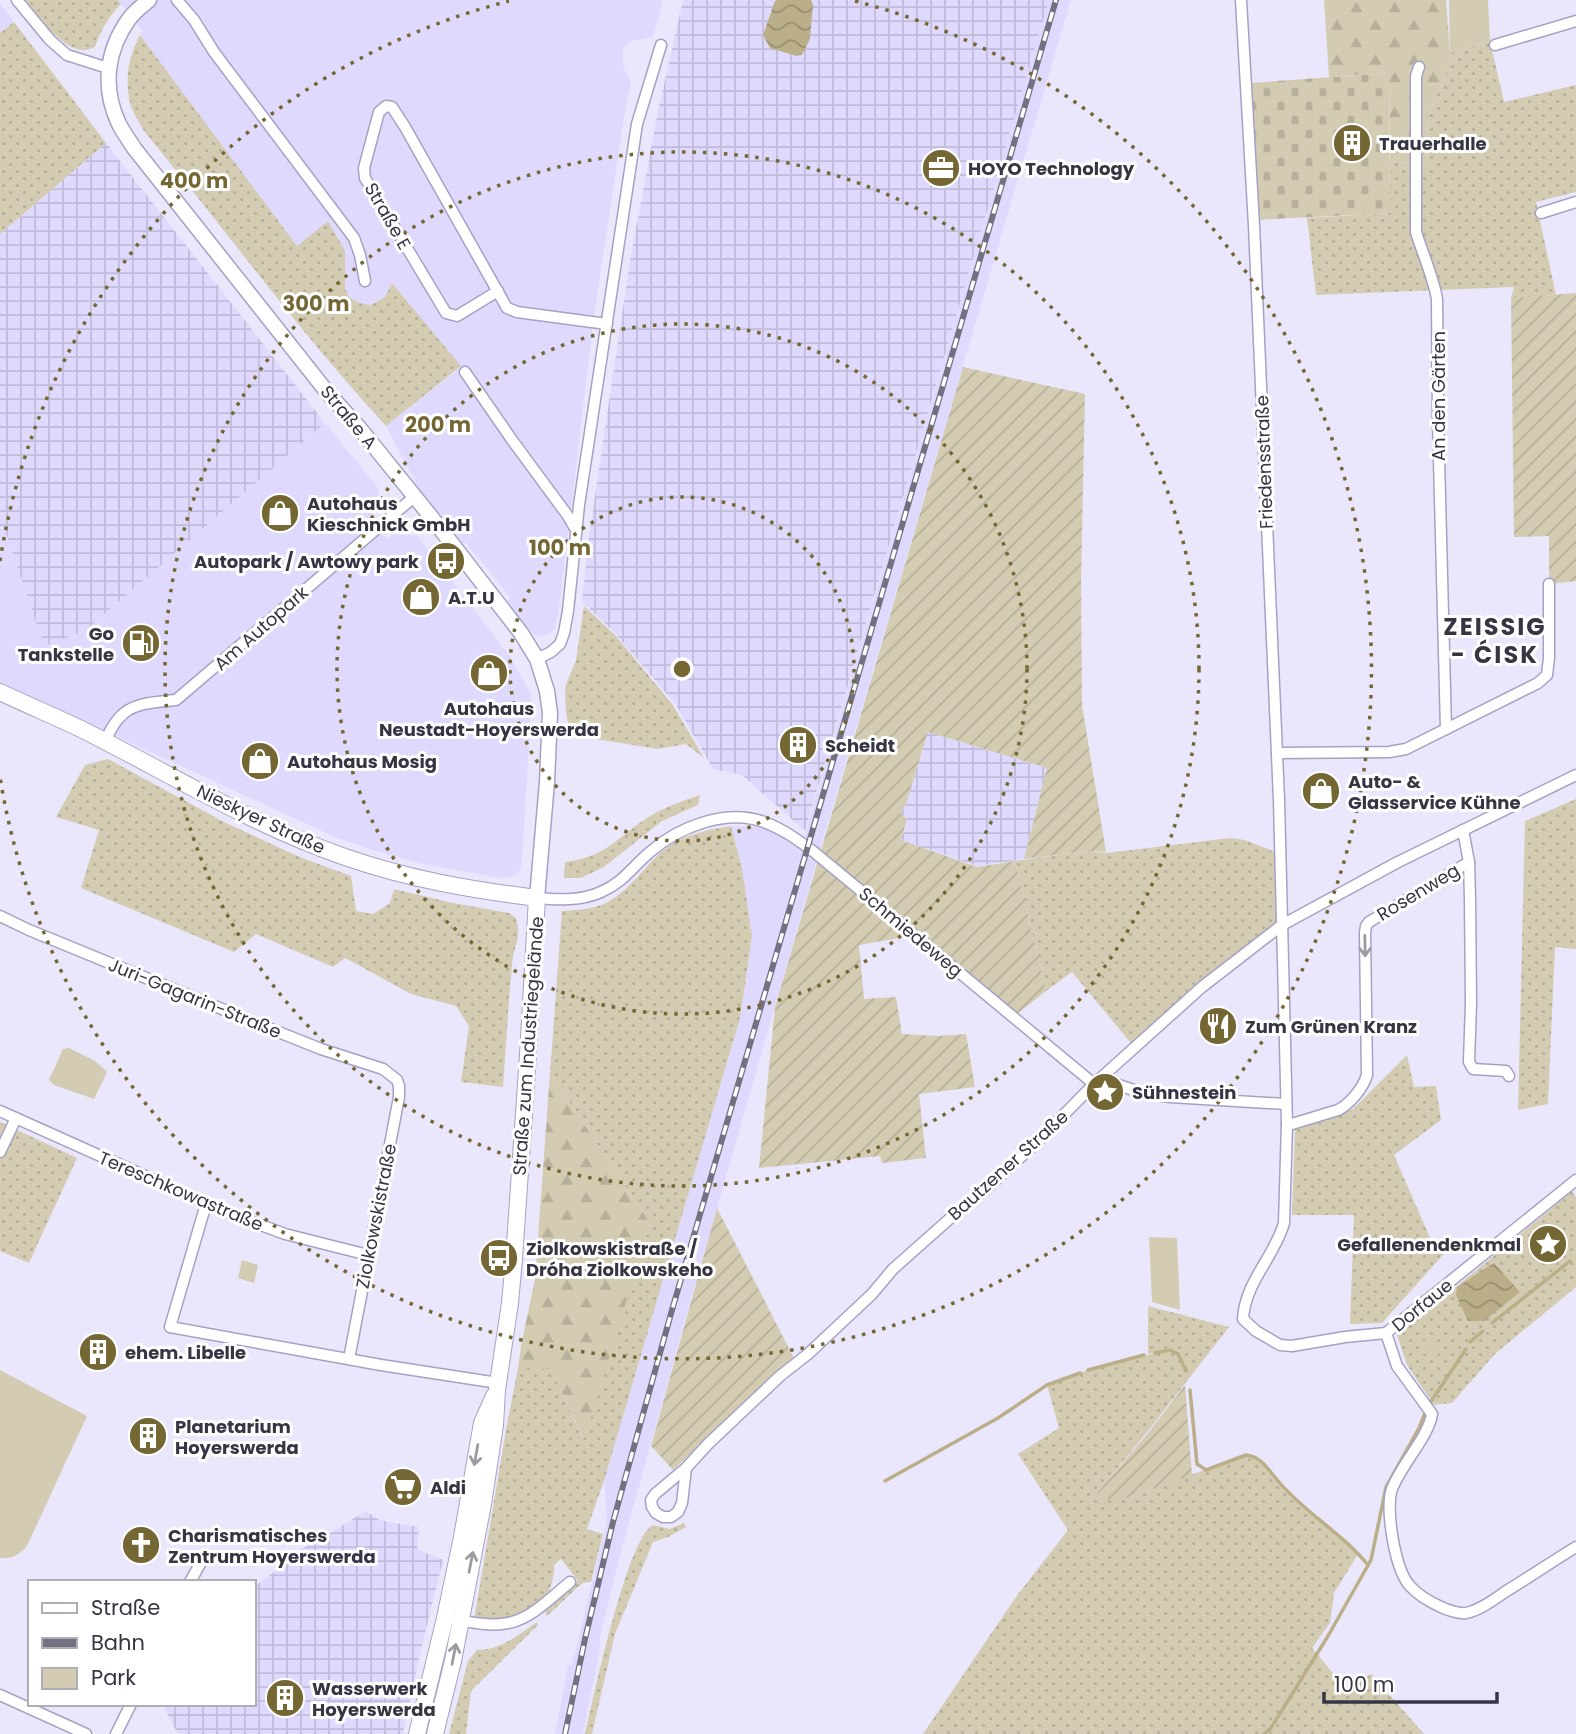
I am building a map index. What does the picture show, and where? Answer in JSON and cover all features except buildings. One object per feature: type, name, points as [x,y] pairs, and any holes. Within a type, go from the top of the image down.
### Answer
[{"type":"main road","name":"Nieskyer Straße","points":[[0,692],[253,819],[345,858],[437,883],[537,898]]},
{"type":"main road","name":"Straße zum Industriegelände","points":[[453,1619],[462,1536],[482,1423],[497,1387],[510,1303],[537,898]]},
{"type":"main road","points":[[417,1734],[453,1619]]},
{"type":"main road","points":[[435,1734],[453,1661],[453,1619]]},
{"type":"street","points":[[17,0],[50,40],[67,55],[108,68],[115,43],[125,25],[149,0]]},
{"type":"street","points":[[177,0],[354,238],[365,281]]},
{"type":"street","name":"Friedensstraße","points":[[1241,0],[1254,225],[1282,925]]},
{"type":"street","points":[[1495,45],[1576,21]]},
{"type":"street","points":[[537,659],[560,644],[564,633],[576,530],[637,124],[661,45]]},
{"type":"street","name":"An den Gärten","points":[[1419,67],[1416,76],[1416,232],[1434,282],[1437,299],[1438,463],[1446,729]]},
{"type":"street","name":"Straße A","points":[[108,68],[110,97],[119,123],[134,148],[327,392],[414,497],[521,633],[537,659],[547,691],[550,713],[537,898]]},
{"type":"street","name":"Straße E","points":[[498,291],[457,316],[446,313],[365,178],[364,167],[379,112],[386,106],[392,107],[405,127],[498,291],[507,308],[517,312],[607,324]]},
{"type":"street","points":[[1541,213],[1576,202]]},
{"type":"street","points":[[465,372],[576,530]]},
{"type":"street","name":"Am Autopark","points":[[104,742],[116,722],[127,711],[149,703],[176,700],[414,497]]},
{"type":"street","points":[[1277,753],[1389,752],[1406,748],[1538,683],[1546,676],[1549,658],[1549,584]]},
{"type":"street","name":"Bautzener Straße","points":[[686,1468],[780,1376],[808,1354],[872,1294],[893,1269],[985,1190],[1094,1084],[1202,987],[1282,925],[1398,862],[1576,775]]},
{"type":"street","name":"Schmiedeweg","points":[[711,820],[731,817],[761,821],[782,829],[802,842],[1094,1084]]},
{"type":"street","name":"Straße zum Industriegelände","points":[[537,898],[581,898],[600,893],[625,878],[662,842],[690,827],[711,820]]},
{"type":"street","points":[[1463,830],[1469,862],[1469,1062],[1474,1069],[1506,1071],[1509,1076]]},
{"type":"street","name":"Rosenweg","points":[[1287,1124],[1338,1111],[1365,1083],[1365,933],[1369,922],[1469,862]]},
{"type":"street","name":"Juri-Gagarin-Straße","points":[[0,916],[261,1025],[321,1049],[383,1069],[392,1075]]},
{"type":"street","points":[[1282,925],[1287,1124]]},
{"type":"street","name":"Ziolkowskistraße","points":[[349,1359],[399,1097],[399,1086],[392,1075]]},
{"type":"street","points":[[1105,1076],[1113,1083],[1170,1097],[1286,1104]]},
{"type":"street","name":"Tereschkowastraße","points":[[0,1111],[206,1204],[285,1234],[369,1255]]},
{"type":"street","points":[[0,1152],[16,1118]]},
{"type":"street","name":"Dorfaue","points":[[1287,1124],[1284,1223],[1280,1237],[1255,1279],[1243,1319],[1256,1331],[1280,1345],[1292,1346],[1386,1333],[1576,1180]]},
{"type":"street","points":[[206,1204],[170,1327],[497,1387]]},
{"type":"street","points":[[1386,1333],[1397,1366],[1432,1414],[1431,1423],[1406,1462],[1392,1489],[1390,1499],[1393,1542],[1399,1567],[1409,1586],[1443,1608],[1464,1614],[1486,1605],[1576,1547]]},
{"type":"street","points":[[191,1580],[201,1562]]},
{"type":"street","points":[[453,1619],[502,1625],[519,1620],[532,1613],[570,1582]]},
{"type":"street","points":[[0,1695],[86,1734]]},
{"type":"street","points":[[117,1734],[130,1706]]},
{"type":"shaded area","points":[[118,0],[663,0],[653,37],[632,41],[623,48],[623,67],[631,82],[595,309],[559,609],[555,629],[548,635],[541,637],[533,634],[507,601],[510,598],[499,583],[465,542],[461,544],[421,493],[386,426],[461,367],[392,283],[385,297],[371,305],[359,303],[349,297],[345,288],[345,251],[328,221],[297,247],[140,35],[143,32]]},
{"type":"shaded area","points":[[683,0],[1049,0],[805,831],[742,775],[713,769],[676,705],[614,632],[582,602],[589,536],[630,261],[658,111]]},
{"type":"shaded area","points":[[1049,0],[1071,0],[819,853],[686,1316],[620,1555],[599,1642],[601,1643],[583,1734],[555,1734],[568,1665],[572,1665],[607,1521],[604,1481],[740,1018],[752,937],[742,868],[731,826],[758,827],[801,848]]},
{"type":"shaded area","points":[[0,3],[14,22],[0,33]]},
{"type":"shaded area","points":[[106,143],[325,423],[86,630],[44,646],[7,536],[0,527],[0,234]]},
{"type":"shaded area","points":[[325,423],[379,489],[372,520],[387,539],[392,535],[417,535],[509,655],[532,696],[522,858],[521,868],[515,876],[500,878],[423,864],[337,838],[0,683],[0,527],[7,536],[44,645],[86,630]]},
{"type":"shaded area","points":[[928,732],[1047,768],[1024,859],[977,866],[901,840],[907,819],[901,814]]},
{"type":"shaded area","points":[[366,1511],[379,1520],[419,1527],[417,1549],[443,1560],[403,1734],[178,1734],[163,1706],[256,1706],[256,1585],[298,1551]]},
{"type":"green space","points":[[26,0],[118,0],[121,4],[106,24],[95,47],[84,50],[76,49],[59,39]]},
{"type":"green space","points":[[1324,0],[1446,0],[1450,53],[1445,76],[1428,116],[1426,166],[1390,161],[1389,73],[1329,77]]},
{"type":"green space","points":[[1449,0],[1488,0],[1490,41],[1450,53]]},
{"type":"green space","points":[[14,22],[106,143],[0,234],[0,33]]},
{"type":"green space","points":[[140,35],[297,246],[328,221],[345,251],[345,288],[349,297],[359,303],[371,305],[385,297],[392,283],[461,366],[386,426],[293,318],[144,131],[131,106],[128,88],[130,61]]},
{"type":"green space","points":[[1490,41],[1504,102],[1576,85],[1576,192],[1536,202],[1556,295],[1511,298],[1514,287],[1316,295],[1307,218],[1390,213],[1390,161],[1426,166],[1428,116],[1445,76],[1450,53]]},
{"type":"green space","points":[[1389,73],[1390,213],[1258,220],[1251,83]]},
{"type":"green space","points":[[1576,293],[1576,581],[1549,584],[1549,536],[1514,537],[1511,298]]},
{"type":"green space","points":[[963,367],[1085,394],[1081,583],[1082,705],[1106,852],[1089,851],[1024,859],[1047,768],[928,732],[901,814],[907,819],[901,840],[977,867],[1015,861],[1046,991],[1013,1017],[916,935],[859,945],[864,999],[896,997],[902,1034],[966,1034],[975,1087],[919,1094],[926,1158],[882,1163],[880,1156],[759,1168],[775,1007]]},
{"type":"green space","points":[[584,606],[615,635],[673,705],[704,758],[686,744],[658,749],[571,735],[566,713],[565,687],[576,660]]},
{"type":"green space","points":[[108,759],[226,823],[302,858],[351,876],[356,911],[373,914],[390,903],[394,889],[509,913],[516,918],[518,938],[512,966],[503,1087],[461,1082],[469,1026],[456,1006],[411,994],[345,958],[333,967],[256,934],[234,952],[81,888],[99,830],[56,817],[85,765]]},
{"type":"green space","points":[[700,795],[698,805],[662,821],[604,867],[581,878],[564,878],[565,862],[598,853],[655,813]]},
{"type":"green space","points":[[1576,799],[1576,949],[1555,947],[1548,1104],[1518,1110],[1525,821]]},
{"type":"green space","points":[[731,826],[742,868],[752,937],[740,1018],[604,1481],[587,1529],[603,1534],[591,1582],[581,1584],[547,1616],[545,1612],[578,1581],[561,1559],[554,1565],[549,1592],[539,1605],[513,1617],[474,1620],[518,1368],[551,1368],[583,1439],[650,1223],[550,1073],[562,911],[591,908],[607,902],[627,888],[654,859],[674,843],[694,834]]},
{"type":"green space","points":[[1230,838],[1245,840],[1280,854],[1282,924],[1135,1048],[1072,972],[1046,991],[1015,861]]},
{"type":"green space","points":[[69,1048],[95,1061],[107,1072],[94,1099],[54,1085],[49,1080],[63,1049]]},
{"type":"green space","points":[[1407,1055],[1414,1087],[1436,1086],[1441,1120],[1394,1155],[1430,1238],[1450,1247],[1382,1323],[1350,1324],[1354,1215],[1292,1215],[1295,1129],[1353,1109]]},
{"type":"green space","points":[[550,1073],[650,1223],[584,1440],[551,1369],[518,1368],[535,1279]]},
{"type":"green space","points":[[0,1122],[77,1158],[29,1263],[0,1251]]},
{"type":"green space","points":[[1571,1190],[1576,1197],[1576,1287],[1495,1354],[1452,1403],[1434,1405],[1407,1365],[1397,1335]]},
{"type":"green space","points":[[717,1208],[794,1358],[673,1470],[651,1446]]},
{"type":"green space","points":[[1149,1237],[1177,1238],[1180,1310],[1152,1302]]},
{"type":"green space","points":[[242,1260],[258,1265],[254,1283],[238,1278]]},
{"type":"green space","points":[[1148,1306],[1229,1327],[1096,1494],[1127,1498],[1246,1455],[1261,1461],[1283,1487],[1358,1554],[1334,1593],[1330,1623],[1312,1648],[1347,1690],[1371,1674],[1424,1734],[923,1734],[1016,1597],[1068,1530],[1018,1454],[1059,1428],[1047,1385],[1082,1372],[1160,1352],[1148,1354]]},
{"type":"green space","points":[[1427,1337],[1443,1346],[1434,1360],[1419,1350]]},
{"type":"green space","points":[[0,1370],[87,1416],[27,1546],[15,1556],[4,1558],[0,1558]]},
{"type":"green space","points":[[1185,1385],[1192,1475],[1127,1498],[1110,1500],[1096,1494],[1148,1433]]},
{"type":"green space","points":[[684,1523],[686,1527],[653,1542],[615,1634],[592,1734],[585,1734],[612,1622],[622,1588],[643,1536],[653,1525],[670,1529]]},
{"type":"green space","points":[[537,1622],[538,1625],[471,1691],[466,1734],[449,1734],[468,1661],[477,1650],[502,1645]]},
{"type":"water","points":[[811,0],[813,5],[810,39],[802,55],[796,56],[770,48],[763,35],[775,1]]},
{"type":"water","points":[[1494,1263],[1520,1292],[1484,1321],[1468,1321],[1456,1295],[1457,1287]]},
{"type":"waterway","points":[[1492,1323],[1570,1261]]},
{"type":"waterway","points":[[1470,1342],[1483,1331]]},
{"type":"waterway","points":[[1430,1403],[1466,1349]]},
{"type":"waterway","points":[[1155,1353],[1170,1350],[1178,1354],[1186,1371]]},
{"type":"waterway","points":[[1088,1370],[1144,1355]]},
{"type":"waterway","points":[[885,1481],[998,1418],[1047,1385],[1080,1373]]},
{"type":"waterway","points":[[1190,1390],[1197,1464],[1206,1470],[1246,1455],[1256,1458],[1289,1493],[1347,1543],[1368,1565]]},
{"type":"waterway","points":[[1264,1734],[1271,1728],[1328,1636],[1371,1560],[1386,1487],[1425,1413]]},
{"type":"railway","points":[[565,1734],[613,1522],[672,1310],[1056,0]]},
{"type":"place","name":"Trauerhalle","points":[[1352,143]]},
{"type":"place","name":"HOYO Technology","points":[[941,168]]},
{"type":"place","name":"Autohaus Kieschnick GmbH","points":[[280,513]]},
{"type":"place","name":"Autopark / Awtowy park","points":[[446,561]]},
{"type":"place","name":"A.T.U","points":[[421,597]]},
{"type":"place","name":"Go Tankstelle","points":[[141,643]]},
{"type":"place","name":"Autohaus Neustadt-Hoyerswerda","points":[[489,673]]},
{"type":"place","name":"Scheidt","points":[[798,745]]},
{"type":"place","name":"Autohaus Mosig","points":[[260,761]]},
{"type":"place","name":"Auto- & Glasservice Kühne","points":[[1321,791]]},
{"type":"place","name":"Zum Grünen Kranz","points":[[1218,1026]]},
{"type":"place","name":"Sühnestein","points":[[1105,1092]]},
{"type":"place","name":"Gefallenendenkmal","points":[[1548,1244]]},
{"type":"place","name":"Ziolkowskistraße / Dróha Ziolkowskeho","points":[[499,1258]]},
{"type":"place","name":"ehem. Libelle","points":[[98,1352]]},
{"type":"place","name":"Planetarium Hoyerswerda","points":[[148,1436]]},
{"type":"place","name":"Aldi","points":[[403,1487]]},
{"type":"place","name":"Charismatisches Zentrum Hoyerswerda","points":[[141,1545]]},
{"type":"place","name":"Wasserwerk Hoyerswerda","points":[[285,1698]]},
{"type":"district","name":"ZEISSIG - ĆISK","points":[[1495,640]]}]
